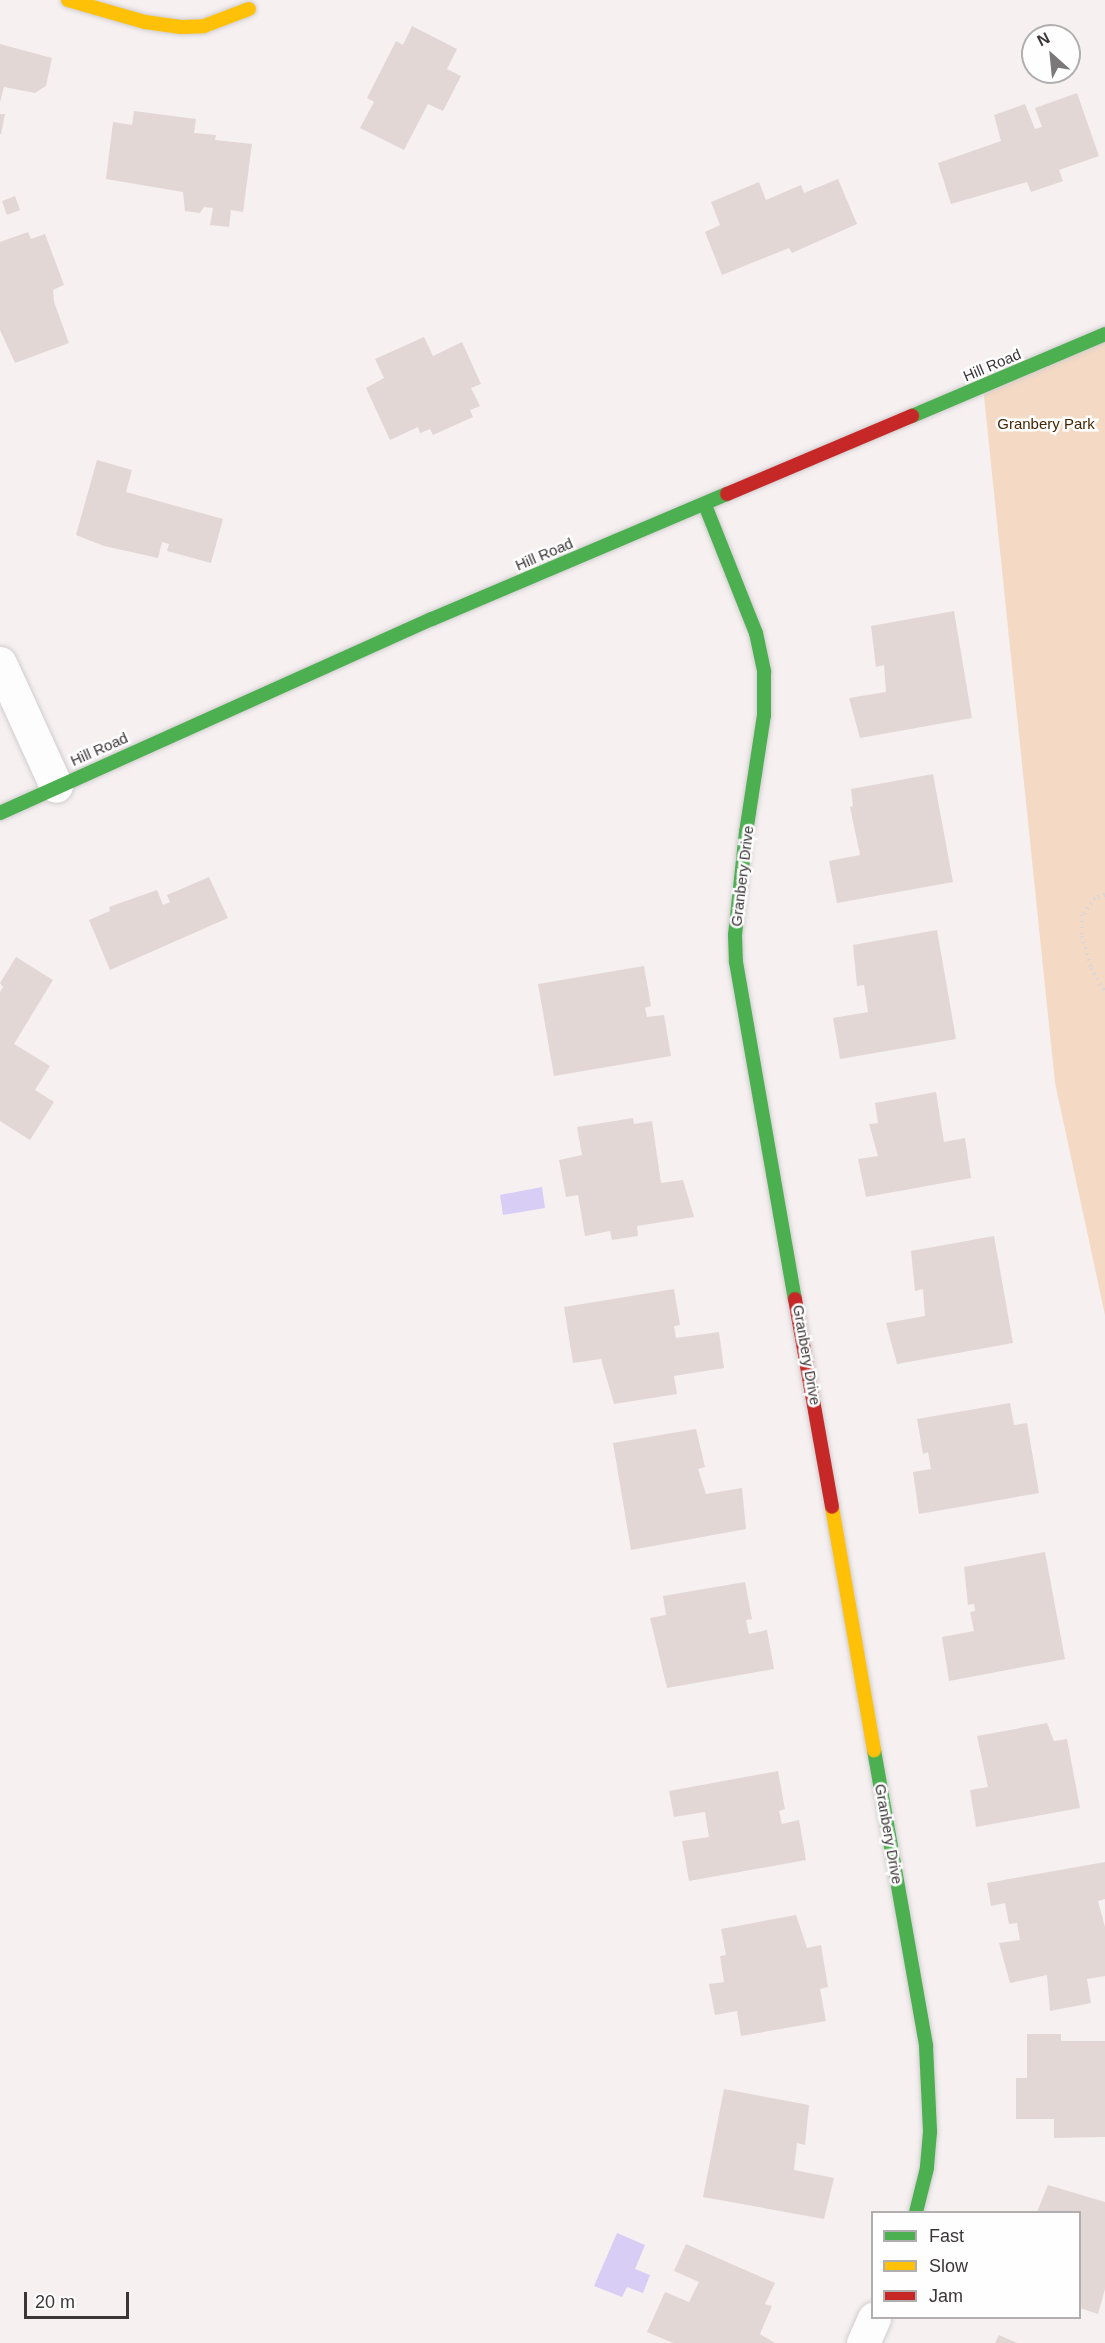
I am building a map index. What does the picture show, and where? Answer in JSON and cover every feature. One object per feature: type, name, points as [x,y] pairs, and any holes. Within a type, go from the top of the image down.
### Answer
[{"type":"street","points":[[68,0],[145,22],[181,27],[204,26],[249,9]]},
{"type":"street","name":"Hill Road","points":[[0,813],[432,619],[1105,334]]},
{"type":"street","name":"Granbery Drive","points":[[705,504],[756,633],[764,672],[764,715],[735,935],[736,962],[926,2046],[930,2132],[916,2211]]},
{"type":"street","points":[[0,663],[56,786]]},
{"type":"street","points":[[863,2343],[874,2319]]},
{"type":"path","points":[[1105,895],[1095,898],[1082,915],[1088,957],[1105,992]]},
{"type":"green space","name":"Granbery Park","points":[[1105,334],[1105,1315],[1055,1083],[983,386]]},
{"type":"shaded area","points":[[542,1187],[545,1208],[503,1215],[500,1195]]},
{"type":"shaded area","points":[[617,2233],[645,2245],[635,2269],[650,2275],[643,2293],[627,2287],[622,2297],[594,2286]]},
{"type":"building","points":[[412,26],[457,49],[447,69],[461,76],[443,111],[428,104],[404,150],[360,128],[374,102],[367,98],[396,41],[403,45]]},
{"type":"building","points":[[0,44],[52,58],[46,86],[35,93],[4,87],[0,102]]},
{"type":"building","points":[[1077,93],[1099,156],[1059,170],[1063,181],[1031,192],[1027,182],[951,204],[938,163],[1001,141],[994,115],[1025,104],[1035,129],[1042,127],[1035,108]]},
{"type":"building","points":[[134,111],[196,119],[194,133],[216,135],[215,140],[252,144],[243,212],[231,210],[229,227],[210,225],[213,208],[204,207],[200,213],[185,211],[183,192],[106,179],[113,122],[132,125]]},
{"type":"building","points":[[0,114],[5,114],[1,134],[0,134]]},
{"type":"building","points":[[838,179],[857,224],[792,253],[789,248],[722,275],[705,232],[720,225],[711,202],[759,182],[766,200],[801,185],[804,193]]},
{"type":"building","points":[[15,196],[20,210],[7,215],[2,201]]},
{"type":"building","points":[[28,232],[31,239],[45,234],[64,285],[53,290],[54,302],[69,343],[15,363],[0,330],[0,242]]},
{"type":"building","points":[[424,337],[433,356],[462,342],[481,384],[471,388],[480,406],[470,410],[473,417],[433,435],[430,429],[420,433],[418,427],[390,440],[366,388],[384,378],[375,359]]},
{"type":"building","points":[[97,460],[132,470],[126,492],[223,519],[211,563],[167,551],[169,544],[162,542],[158,558],[104,546],[76,535]]},
{"type":"building","points":[[954,611],[972,718],[860,738],[849,698],[886,692],[884,665],[876,667],[871,626]]},
{"type":"building","points":[[933,774],[953,882],[837,903],[829,861],[860,855],[850,807],[853,806],[851,789]]},
{"type":"building","points":[[209,877],[228,918],[110,970],[89,920],[110,911],[109,907],[157,890],[163,905],[170,902],[167,895]]},
{"type":"building","points":[[937,930],[956,1039],[840,1059],[833,1018],[868,1012],[864,985],[857,986],[853,945]]},
{"type":"building","points":[[16,957],[53,980],[14,1044],[50,1066],[35,1090],[54,1102],[30,1140],[0,1121],[0,992],[3,987],[0,983]]},
{"type":"building","points":[[644,966],[651,1006],[645,1008],[647,1017],[664,1015],[671,1056],[554,1076],[538,984]]},
{"type":"building","points":[[936,1092],[944,1142],[965,1138],[971,1178],[866,1197],[858,1159],[878,1156],[869,1124],[878,1123],[875,1103]]},
{"type":"building","points":[[633,1118],[634,1124],[652,1121],[661,1183],[683,1180],[694,1217],[637,1226],[638,1236],[612,1240],[610,1231],[585,1236],[578,1195],[566,1197],[559,1160],[582,1155],[577,1127]]},
{"type":"building","points":[[994,1236],[1013,1343],[897,1364],[886,1323],[925,1316],[923,1289],[915,1291],[911,1251]]},
{"type":"building","points":[[674,1289],[680,1325],[674,1326],[676,1338],[719,1332],[724,1368],[674,1376],[677,1394],[614,1404],[601,1359],[573,1363],[564,1307]]},
{"type":"building","points":[[1010,1403],[1014,1425],[1027,1423],[1039,1493],[919,1514],[913,1472],[931,1469],[928,1452],[923,1454],[917,1419]]},
{"type":"building","points":[[696,1429],[705,1467],[698,1469],[706,1494],[742,1488],[746,1529],[631,1550],[613,1443]]},
{"type":"building","points":[[1045,1552],[1065,1659],[949,1681],[942,1637],[974,1631],[970,1612],[975,1611],[974,1604],[968,1605],[964,1567]]},
{"type":"building","points":[[745,1582],[752,1619],[746,1620],[749,1634],[767,1630],[774,1669],[667,1688],[650,1618],[666,1615],[663,1596]]},
{"type":"building","points":[[1047,1723],[1054,1741],[1067,1739],[1080,1808],[976,1827],[970,1790],[988,1787],[977,1736]]},
{"type":"building","points":[[778,1771],[785,1809],[779,1811],[782,1824],[799,1820],[806,1860],[689,1881],[682,1841],[709,1837],[705,1812],[674,1817],[669,1791]]},
{"type":"building","points":[[1105,1862],[1105,1899],[1098,1901],[1105,1927],[1105,1976],[1087,1979],[1091,2003],[1050,2011],[1047,1975],[1010,1983],[999,1943],[1020,1940],[1017,1923],[1009,1924],[1005,1903],[991,1906],[987,1883]]},
{"type":"building","points":[[796,1915],[807,1948],[821,1945],[828,1987],[820,1989],[826,2021],[741,2036],[737,2011],[715,2015],[709,1984],[724,1982],[720,1956],[726,1955],[721,1929]]},
{"type":"building","points":[[1027,2034],[1061,2034],[1061,2041],[1105,2041],[1105,2137],[1054,2138],[1054,2119],[1016,2119],[1016,2078],[1027,2078]]},
{"type":"building","points":[[724,2089],[809,2105],[805,2145],[797,2143],[794,2170],[834,2178],[824,2219],[703,2197]]},
{"type":"building","points":[[1048,2185],[1105,2202],[1105,2289],[1098,2314],[1081,2308],[1081,2211],[1037,2211]]},
{"type":"building","points":[[686,2244],[775,2283],[765,2304],[772,2306],[760,2334],[775,2343],[673,2343],[647,2332],[665,2292],[689,2302],[699,2282],[674,2271]]},
{"type":"building","points":[[999,2335],[1017,2343],[995,2343]]},
{"type":"traffic: fast","points":[[912,416],[1105,334]]},
{"type":"traffic: fast","points":[[0,813],[432,619],[727,494]]},
{"type":"traffic: fast","points":[[705,505],[756,633],[764,672],[764,715],[746,832],[735,935],[736,962],[795,1299]]},
{"type":"traffic: fast","points":[[874,1750],[926,2046],[930,2132],[927,2168],[916,2211]]},
{"type":"traffic: slow","points":[[68,0],[145,22],[181,27],[204,26],[249,9]]},
{"type":"traffic: slow","points":[[832,1507],[874,1750]]},
{"type":"traffic: jam","points":[[727,494],[912,416]]},
{"type":"traffic: jam","points":[[795,1299],[832,1507]]}]
